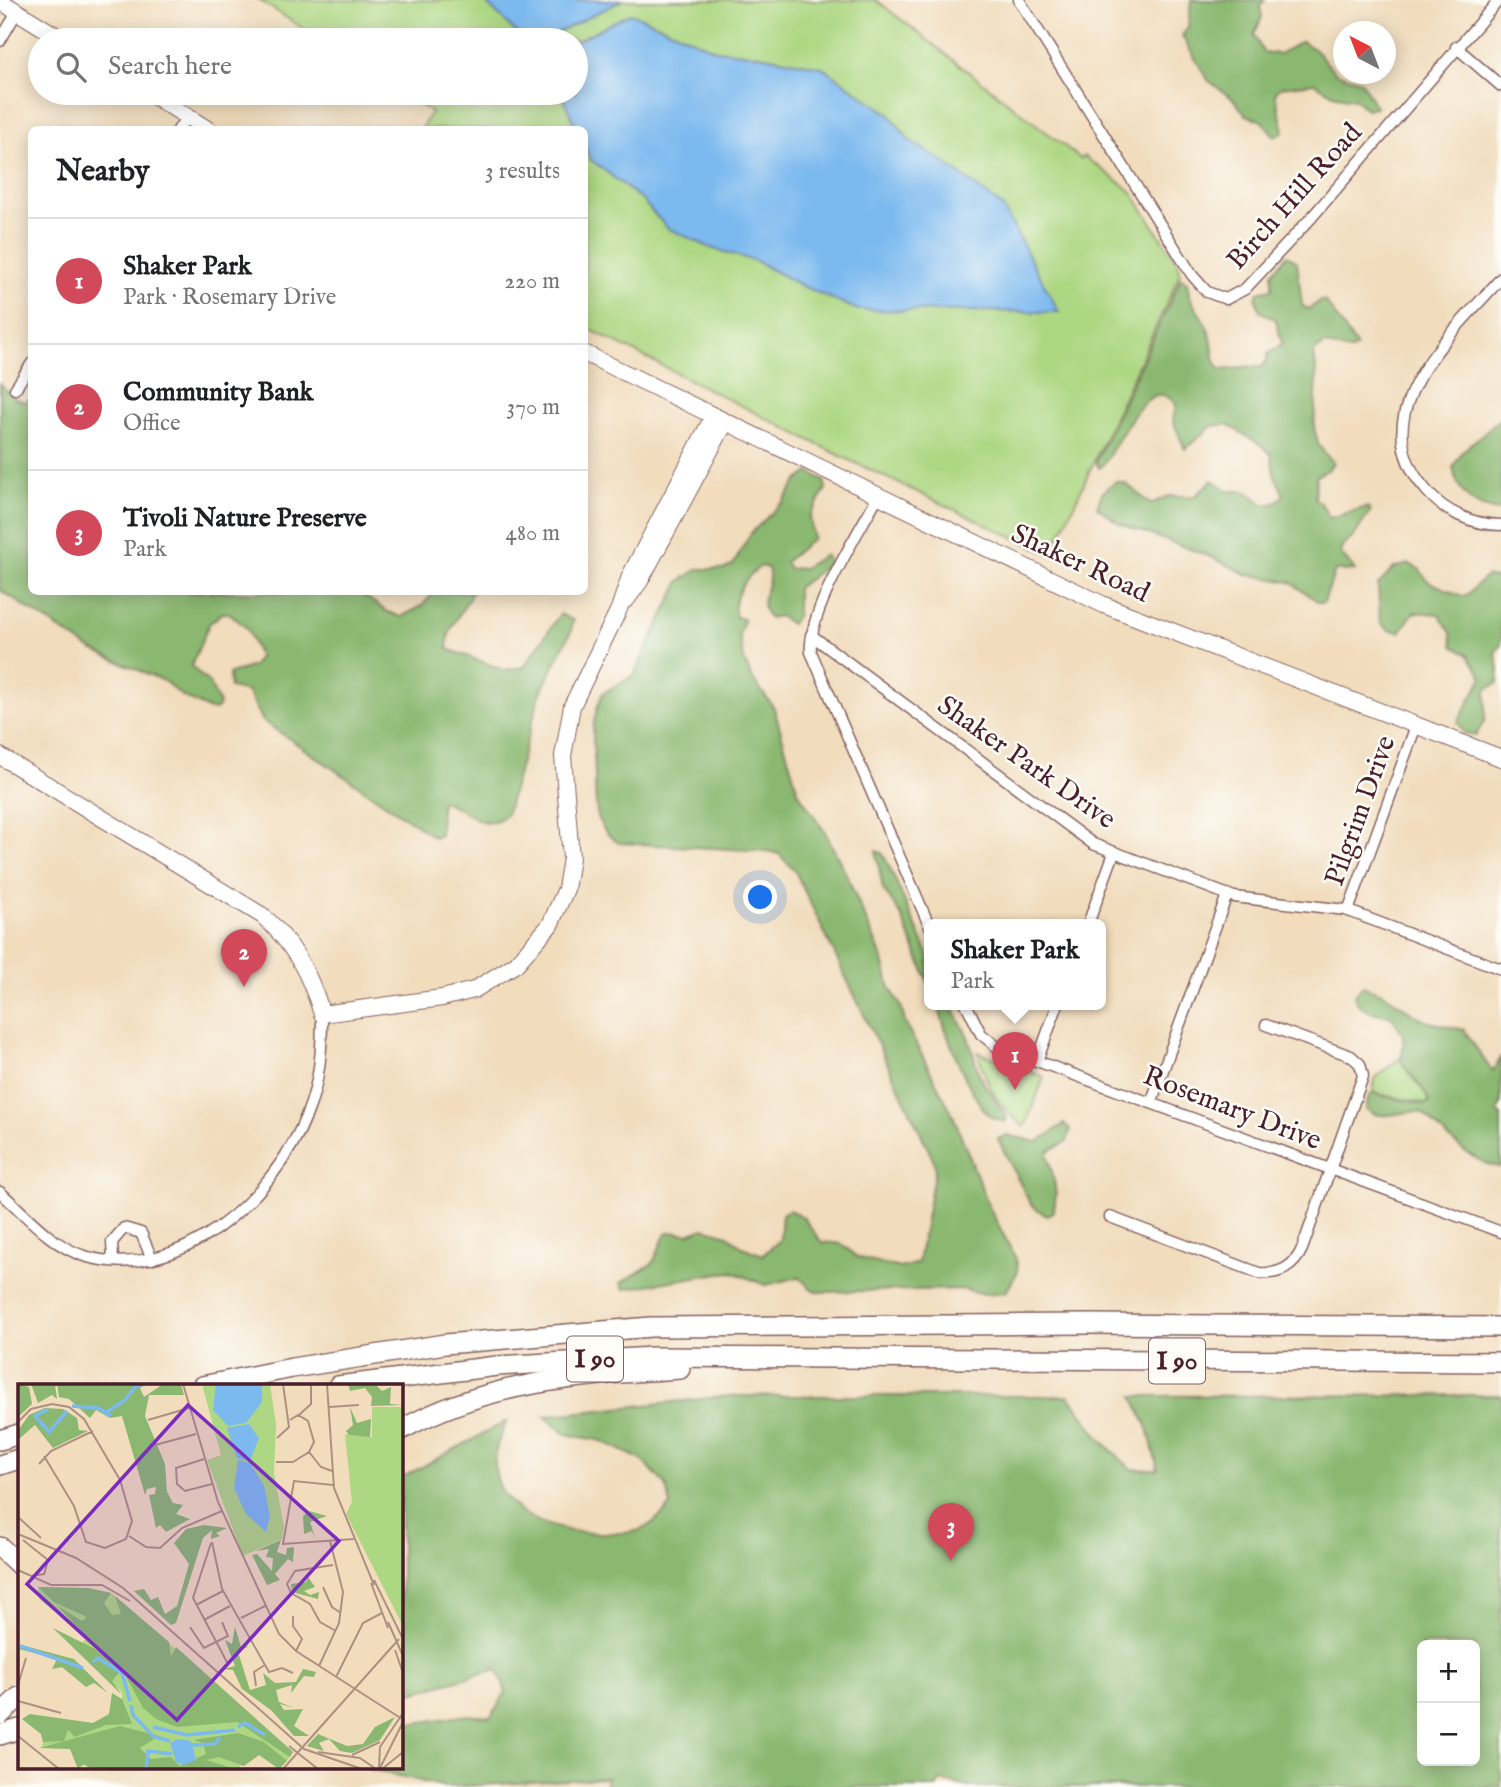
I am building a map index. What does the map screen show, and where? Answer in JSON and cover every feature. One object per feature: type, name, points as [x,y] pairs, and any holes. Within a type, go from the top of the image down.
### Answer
[{"type":"highway","name":"I 90","points":[[212,1384],[343,1359],[444,1344],[652,1327],[1089,1324],[1501,1327]]},
{"type":"highway","name":"I 90","points":[[353,1384],[447,1371],[601,1359],[703,1356],[1501,1362]]},
{"type":"highway","points":[[402,1430],[466,1399],[541,1381],[591,1374],[854,1358]]},
{"type":"highway","points":[[0,1428],[18,1422]]},
{"type":"highway","points":[[0,1440],[18,1434]]},
{"type":"highway","points":[[0,1465],[18,1459]]},
{"type":"highway","points":[[0,1547],[18,1564]]},
{"type":"highway","points":[[0,1715],[18,1698]]},
{"type":"highway","points":[[0,1735],[18,1729]]},
{"type":"street","name":"Birch Hill Road","points":[[1019,0],[1192,275],[1207,292],[1222,299],[1235,296],[1245,289],[1499,0]]},
{"type":"street","points":[[0,1],[43,28]]},
{"type":"street","points":[[0,41],[17,12]]},
{"type":"street","points":[[1456,47],[1501,86]]},
{"type":"street","points":[[162,105],[182,123]]},
{"type":"street","points":[[1501,278],[1420,374],[1406,402],[1402,433],[1409,463],[1429,494],[1469,520],[1501,525]]},
{"type":"street","name":"Shaker Road","points":[[588,355],[1138,620],[1501,758]]},
{"type":"street","points":[[15,389],[28,369]]},
{"type":"street","points":[[322,1014],[442,998],[474,990],[516,964],[543,936],[564,897],[570,866],[571,844],[563,766],[566,726],[583,680],[619,609],[640,581],[719,420]]},
{"type":"street","points":[[877,496],[818,613],[811,635],[811,652],[926,919]]},
{"type":"street","name":"Shaker Park Drive","points":[[811,635],[1085,839],[1114,853],[1227,895],[1348,911],[1501,968]]},
{"type":"street","name":"Pilgrim Drive","points":[[1348,911],[1416,726]]},
{"type":"street","points":[[0,756],[263,916],[283,934],[308,972],[322,1014],[318,1079],[307,1114],[274,1173],[228,1221],[190,1244],[152,1259],[113,1260],[87,1257],[64,1247],[0,1192]]},
{"type":"street","points":[[1090,919],[1114,853]]},
{"type":"street","points":[[1151,1103],[1227,895]]},
{"type":"street","name":"Rosemary Drive","points":[[969,1010],[979,1031],[989,1042],[1501,1232]]},
{"type":"street","points":[[1037,1061],[1056,1010]]},
{"type":"street","points":[[1111,1217],[1254,1271],[1274,1273],[1287,1268],[1300,1253],[1362,1084],[1361,1067],[1348,1055],[1266,1026]]},
{"type":"street","points":[[113,1260],[112,1242],[124,1228],[141,1233],[152,1259]]},
{"type":"green space","points":[[259,0],[876,0],[1081,159],[1084,156],[1131,191],[1179,265],[1180,274],[1051,555],[847,459],[588,329],[588,126],[423,126],[431,112],[420,105],[588,105],[588,28],[302,28]]},
{"type":"green space","points":[[1191,0],[1265,0],[1260,6],[1262,17],[1254,35],[1263,52],[1279,54],[1302,41],[1315,50],[1333,70],[1333,84],[1363,84],[1376,107],[1366,109],[1355,99],[1337,96],[1314,83],[1281,87],[1275,93],[1284,131],[1275,137],[1262,121],[1246,115],[1234,100],[1208,80],[1182,36],[1188,27]]},
{"type":"green space","points":[[1287,255],[1297,262],[1302,306],[1309,309],[1320,301],[1325,301],[1357,347],[1349,351],[1325,344],[1314,352],[1317,378],[1314,428],[1319,446],[1333,462],[1329,469],[1316,476],[1315,499],[1321,503],[1329,518],[1367,507],[1371,510],[1354,536],[1341,548],[1341,554],[1355,570],[1335,571],[1324,602],[1320,603],[1290,582],[1246,574],[1211,557],[1119,523],[1097,507],[1102,493],[1116,481],[1126,484],[1151,504],[1169,496],[1195,496],[1212,480],[1228,491],[1246,491],[1265,505],[1275,503],[1284,495],[1274,474],[1271,454],[1227,424],[1212,426],[1185,449],[1173,421],[1176,405],[1165,396],[1155,396],[1144,403],[1102,466],[1099,468],[1096,461],[1181,278],[1187,282],[1190,297],[1209,332],[1215,360],[1220,369],[1249,366],[1260,368],[1266,362],[1268,354],[1282,344],[1276,320],[1260,311],[1256,299],[1258,292],[1272,289],[1272,273]]},
{"type":"green space","points":[[0,384],[14,398],[25,402],[28,400],[28,595],[363,595],[386,611],[401,617],[422,606],[431,595],[471,595],[449,634],[448,649],[504,670],[524,667],[560,614],[573,620],[571,631],[540,694],[506,815],[488,822],[441,801],[440,835],[434,837],[263,721],[248,692],[230,688],[229,674],[253,666],[259,657],[247,628],[229,613],[222,613],[209,624],[191,666],[210,684],[219,703],[217,709],[210,710],[182,696],[164,681],[92,650],[0,590]]},
{"type":"green space","points":[[1501,418],[1501,511],[1483,507],[1469,498],[1459,485],[1453,467],[1463,451]]},
{"type":"green space","points":[[810,472],[824,480],[826,489],[810,516],[813,538],[785,562],[789,569],[803,568],[825,555],[830,563],[797,588],[797,615],[791,624],[779,616],[769,618],[765,611],[763,605],[769,581],[768,568],[761,566],[750,576],[735,602],[736,617],[744,619],[739,635],[744,660],[752,678],[774,708],[798,792],[825,832],[846,874],[882,957],[890,988],[901,1006],[905,1023],[952,1113],[990,1209],[1016,1259],[1018,1271],[1006,1292],[985,1294],[962,1289],[820,1292],[811,1289],[799,1277],[766,1285],[733,1272],[624,1289],[621,1283],[653,1263],[665,1235],[670,1232],[688,1234],[704,1228],[728,1235],[742,1247],[763,1255],[780,1240],[782,1214],[789,1210],[803,1217],[821,1242],[842,1244],[857,1257],[900,1268],[918,1263],[935,1169],[934,1161],[795,871],[779,854],[767,851],[619,843],[604,830],[596,807],[593,727],[603,693],[634,675],[680,581],[698,569],[724,569],[733,565],[751,533],[783,502],[798,480]]},
{"type":"green space","points":[[1409,564],[1419,569],[1429,582],[1462,596],[1467,595],[1486,576],[1501,579],[1501,645],[1495,652],[1499,669],[1498,683],[1486,690],[1485,720],[1476,735],[1464,733],[1458,722],[1483,677],[1467,654],[1453,646],[1451,633],[1439,614],[1414,612],[1400,632],[1389,630],[1380,622],[1378,585],[1394,568]]},
{"type":"green space","points":[[876,851],[882,853],[888,864],[924,945],[924,972],[901,915],[883,889]]},
{"type":"green space","points":[[1362,986],[1384,994],[1425,1021],[1464,1030],[1491,1070],[1494,1070],[1501,1056],[1501,1104],[1497,1112],[1501,1116],[1501,1167],[1483,1162],[1466,1152],[1422,1113],[1379,1115],[1366,1109],[1369,1096],[1373,1093],[1425,1104],[1429,1102],[1401,1060],[1403,1036],[1390,1015],[1368,1011],[1356,1001],[1354,996]]},
{"type":"green space","points":[[940,1010],[954,1010],[968,1037],[980,1077],[1007,1118],[1005,1122],[990,1116],[974,1095]]},
{"type":"green space","points":[[978,1052],[1044,1077],[1025,1127],[1007,1111],[994,1094]]},
{"type":"green space","points":[[1401,1057],[1425,1093],[1428,1104],[1373,1093],[1375,1079]]},
{"type":"green space","points":[[1064,1124],[1070,1129],[1067,1141],[1047,1152],[1056,1197],[1053,1212],[1046,1216],[1030,1203],[998,1139],[1007,1135],[1038,1142]]},
{"type":"green space","points":[[1501,1395],[1501,1787],[969,1787],[940,1780],[937,1787],[605,1787],[607,1778],[446,1787],[374,1770],[402,1770],[402,1725],[469,1715],[491,1717],[506,1692],[497,1669],[402,1696],[402,1477],[507,1421],[497,1447],[496,1472],[501,1489],[511,1503],[542,1523],[580,1532],[623,1533],[646,1527],[671,1506],[666,1485],[642,1460],[602,1441],[566,1434],[544,1416],[728,1396],[1069,1396],[1102,1441],[1131,1469],[1158,1470],[1148,1428],[1133,1396]]},
{"type":"water","points":[[483,0],[621,0],[568,28],[512,28]]},
{"type":"water","points":[[631,13],[716,50],[822,67],[889,114],[909,140],[941,160],[1002,206],[1059,312],[858,310],[800,285],[756,261],[711,248],[667,228],[641,199],[590,159],[588,126],[576,126],[566,105],[588,105],[588,35]]},
{"type":"place","name":"Community Bank","points":[[244,987]]},
{"type":"place","name":"Shaker Park","points":[[1015,1090]]},
{"type":"place","name":"Tivoli Nature Preserve","points":[[951,1561]]}]
